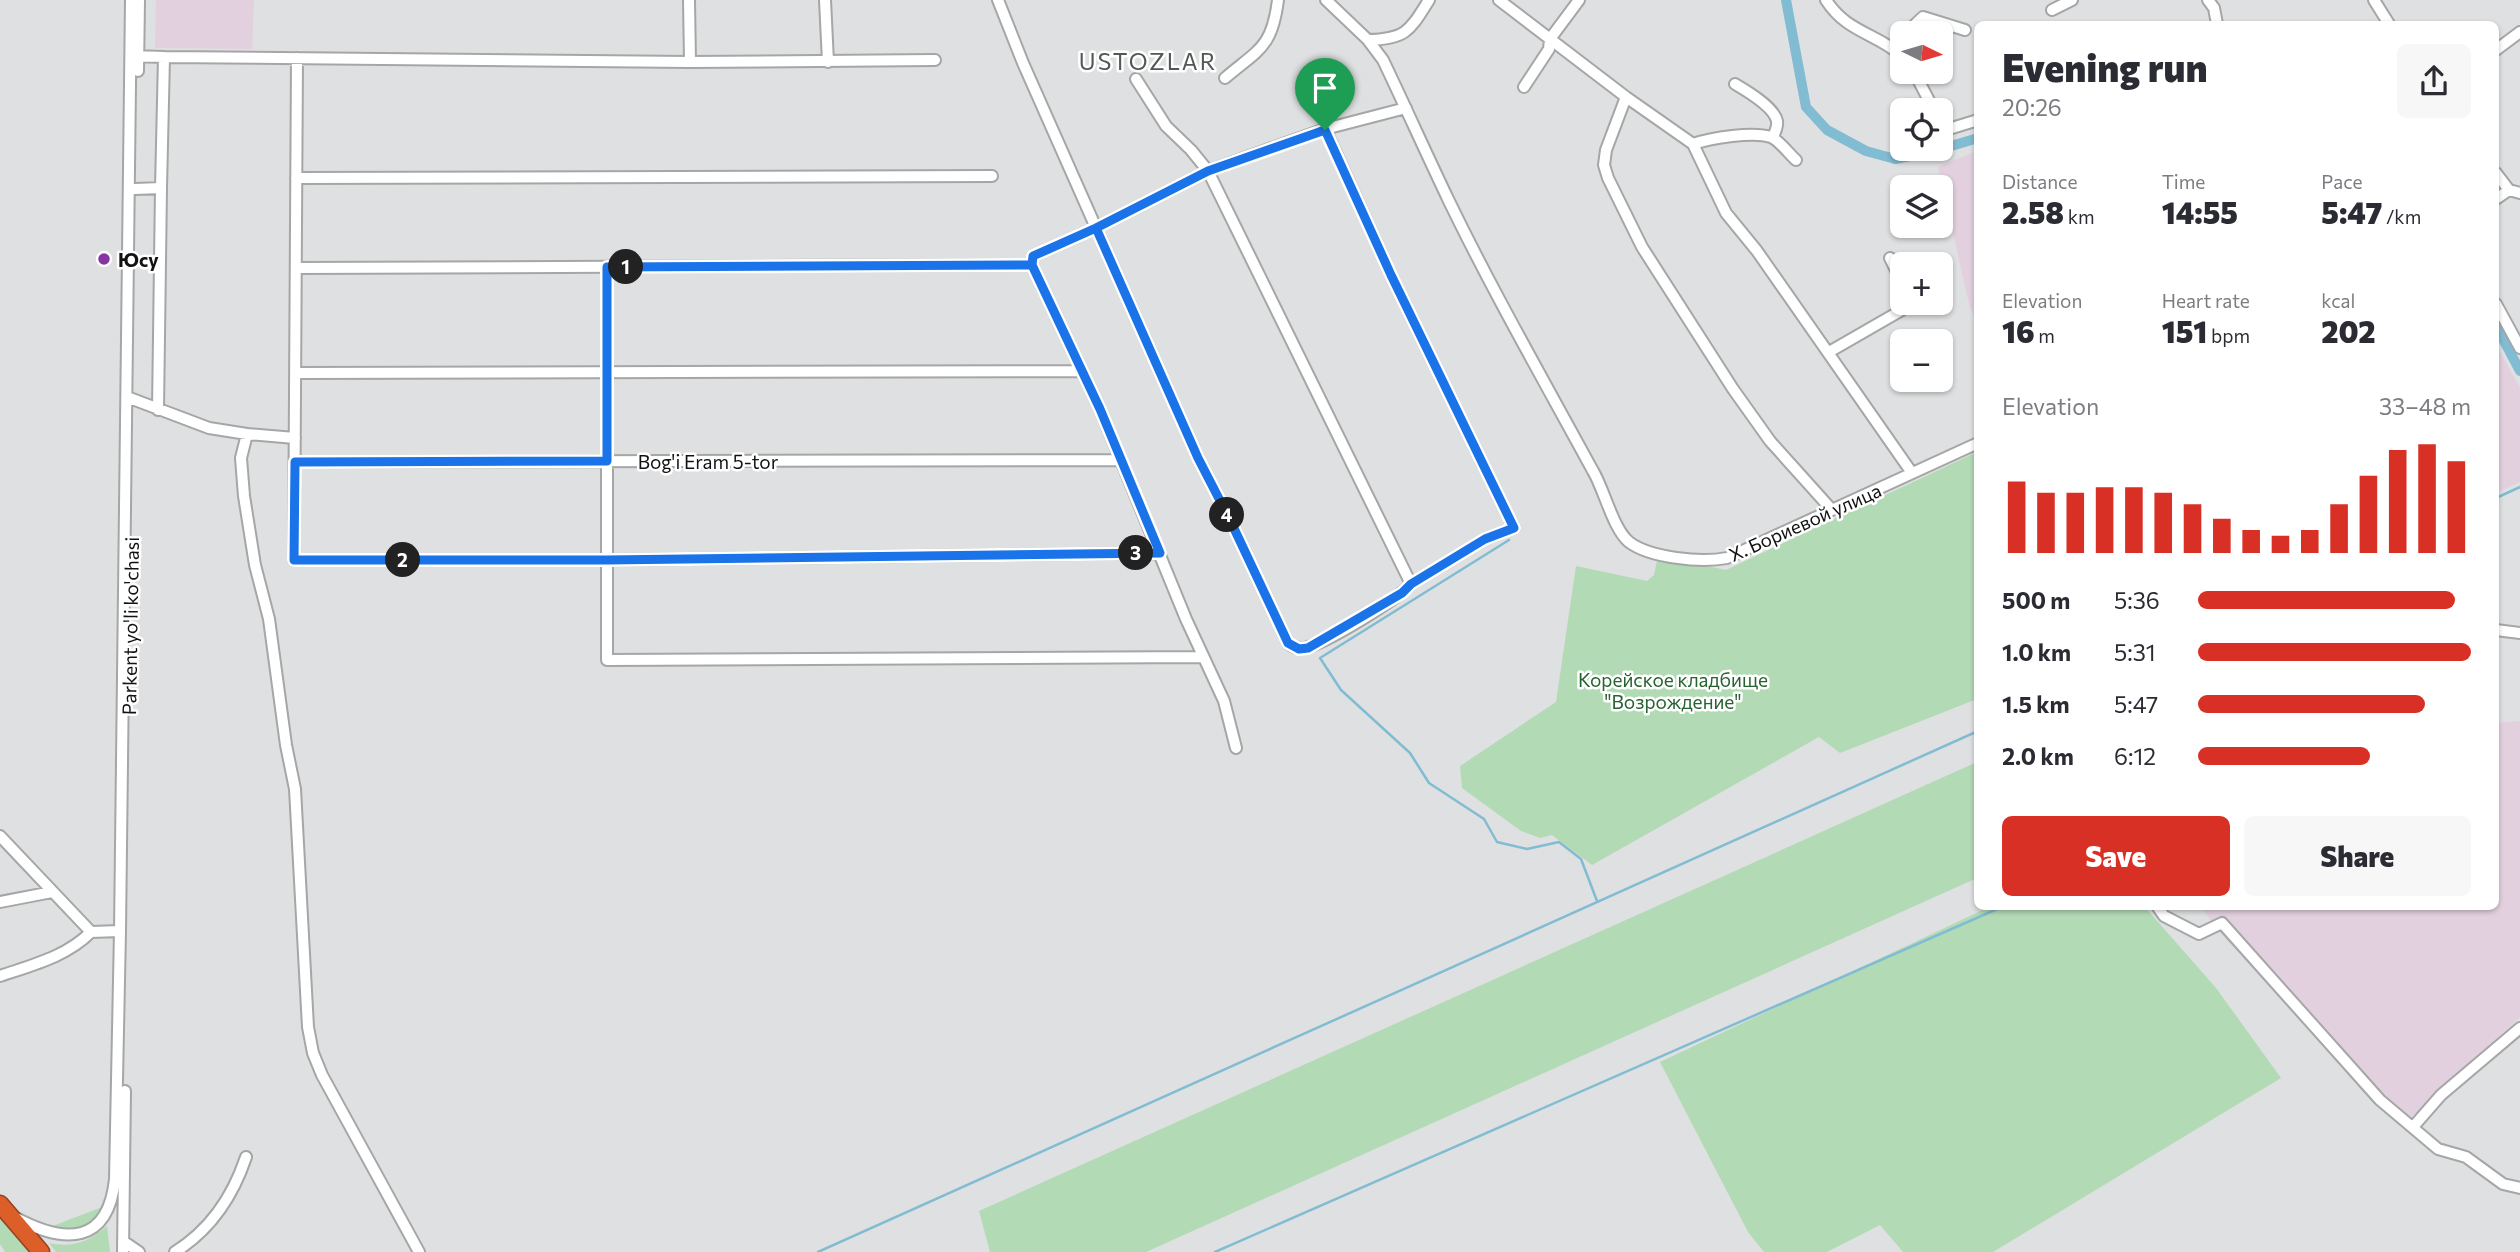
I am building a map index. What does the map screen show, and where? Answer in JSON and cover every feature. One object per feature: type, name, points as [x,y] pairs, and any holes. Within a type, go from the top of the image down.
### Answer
[{"type":"highway","points":[[5,1210],[41,1252]]},
{"type":"street","name":"Parkent yo'li ko'chasi","points":[[5,1210],[41,1230],[59,1235],[75,1235],[92,1228],[105,1216],[113,1194],[116,1154],[135,189],[131,0]]},
{"type":"street","name":"Parkent yo'li ko'chasi","points":[[123,1247],[134,57],[139,0]]},
{"type":"street","points":[[689,0],[690,62]]},
{"type":"street","points":[[825,0],[828,62]]},
{"type":"street","points":[[998,0],[1023,63],[1198,458],[1288,643],[1299,649],[1308,648],[1402,593],[1411,584],[1485,539],[1514,528],[1391,275],[1325,130]]},
{"type":"street","points":[[1225,78],[1259,52],[1269,40],[1276,21],[1278,0]]},
{"type":"street","points":[[1236,748],[1224,701],[1186,619],[1121,460],[1032,265],[1033,256],[1096,228],[1208,171],[1325,130],[1406,108],[1383,60],[1368,40],[1326,0]]},
{"type":"street","points":[[1368,40],[1386,40],[1410,30],[1429,0]]},
{"type":"street","points":[[1499,0],[1626,97],[1693,144],[1726,213],[1757,251],[1912,473]]},
{"type":"street","points":[[1524,87],[1549,49],[1550,39],[1579,0]]},
{"type":"street","points":[[1826,0],[1854,29],[1890,46]]},
{"type":"street","points":[[2052,10],[2072,0]]},
{"type":"street","points":[[2208,0],[2214,8],[2216,21]]},
{"type":"street","points":[[2374,0],[2387,21]]},
{"type":"street","points":[[1919,21],[1923,17],[1936,21]]},
{"type":"street","points":[[1953,26],[1965,30]]},
{"type":"street","points":[[2499,48],[2520,32]]},
{"type":"street","points":[[134,57],[690,62],[936,60]]},
{"type":"street","points":[[158,410],[164,57]]},
{"type":"street","points":[[297,58],[294,560],[607,560],[1160,553]]},
{"type":"street","points":[[1136,79],[1166,126],[1208,171],[1411,584]]},
{"type":"street","points":[[1735,83],[1756,96],[1774,115],[1777,127],[1773,137]]},
{"type":"street","points":[[1626,97],[1606,150],[1604,165],[1642,247],[1733,389],[1770,441],[1832,510]]},
{"type":"street","name":"Х. Бориевой улица","points":[[1406,108],[1515,331],[1598,478],[1626,540],[1652,552],[1679,557],[1716,560],[1736,555],[1974,445]]},
{"type":"street","points":[[1953,128],[1974,121]]},
{"type":"street","points":[[1693,144],[1707,139],[1752,135],[1773,137],[1796,160]]},
{"type":"street","points":[[296,178],[992,176]]},
{"type":"street","points":[[2499,176],[2514,192]]},
{"type":"street","points":[[135,189],[161,188]]},
{"type":"street","points":[[296,268],[1032,265]]},
{"type":"street","points":[[607,267],[607,660],[1203,657]]},
{"type":"street","points":[[2499,309],[2520,348]]},
{"type":"street","points":[[1829,352],[1893,315]]},
{"type":"street","points":[[295,373],[1081,371]]},
{"type":"street","points":[[130,398],[209,428],[247,435],[295,438]]},
{"type":"street","points":[[247,435],[241,458],[244,496],[255,565],[269,619],[286,745],[295,789],[308,1027],[313,1053],[328,1086],[419,1252]]},
{"type":"street","name":"Bog'i Eram 5-tor","points":[[295,462],[1121,460]]},
{"type":"street","points":[[2499,630],[2520,633]]},
{"type":"street","points":[[0,836],[91,932]]},
{"type":"street","points":[[0,902],[52,892]]},
{"type":"street","points":[[2160,910],[2164,916],[2199,934],[2222,923],[2380,1100],[2438,1149],[2466,1157],[2503,1184],[2520,1188]]},
{"type":"street","points":[[0,976],[46,961],[79,944],[91,932],[120,931]]},
{"type":"street","points":[[2413,1127],[2441,1095],[2520,1028]]},
{"type":"street","points":[[175,1252],[193,1241],[213,1219],[238,1183],[246,1157]]},
{"type":"street","points":[[123,1247],[139,1252]]},
{"type":"shaded area","points":[[156,0],[254,0],[252,49],[155,48]]},
{"type":"shaded area","points":[[1974,152],[1974,316],[1953,233],[1953,175],[1940,175],[1938,167]]},
{"type":"shaded area","points":[[2499,350],[2520,388],[2520,482],[2499,492]]},
{"type":"shaded area","points":[[2520,721],[2520,1017],[2405,1123],[2362,1089],[2222,935],[2203,910],[2499,910],[2499,723]]},
{"type":"green space","name":"Корейское кладбище \"Возрождение\"","points":[[1974,453],[1974,700],[1840,753],[1819,737],[1592,865],[1552,835],[1540,838],[1521,831],[1462,788],[1460,766],[1556,702],[1576,566],[1647,581],[1654,575],[1658,556],[1726,570]]},
{"type":"green space","points":[[1974,763],[1974,879],[1146,1252],[990,1252],[979,1211]]},
{"type":"green space","points":[[1983,910],[2148,910],[2216,988],[2281,1078],[1993,1252],[1903,1252],[1880,1225],[1827,1252],[1764,1252],[1748,1232],[1660,1062]]},
{"type":"green space","points":[[105,1206],[94,1219],[81,1226],[50,1227]]},
{"type":"green space","points":[[0,1216],[32,1252],[5,1252],[0,1244]]},
{"type":"green space","points":[[107,1226],[110,1252],[56,1252],[49,1243],[65,1245],[80,1242]]},
{"type":"waterway","points":[[1786,0],[1806,107],[1827,130],[1866,151],[1895,159],[1974,139]]},
{"type":"waterway","points":[[2499,332],[2520,371]]},
{"type":"waterway","points":[[2499,497],[2520,487]]},
{"type":"waterway","points":[[1509,540],[1320,658],[1341,690],[1410,753],[1429,783],[1484,819],[1497,842],[1527,849],[1559,842],[1581,859],[1597,901]]},
{"type":"waterway","points":[[818,1252],[1974,733]]},
{"type":"waterway","points":[[1215,1252],[1995,910]]},
{"type":"place","name":"Юсу","points":[[104,259]]},
{"type":"district","name":"USTOZLAR","points":[[1148,61]]},
{"type":"route","points":[[1325,130],[1208,171],[1096,228],[1033,256],[1032,265],[607,267],[607,461],[295,462],[294,560],[607,560],[1160,553],[1100,409],[1032,265],[1033,256],[1096,228],[1198,458],[1288,643],[1299,649],[1308,648],[1402,593],[1411,584],[1485,539],[1514,528],[1391,275],[1325,130]]}]
